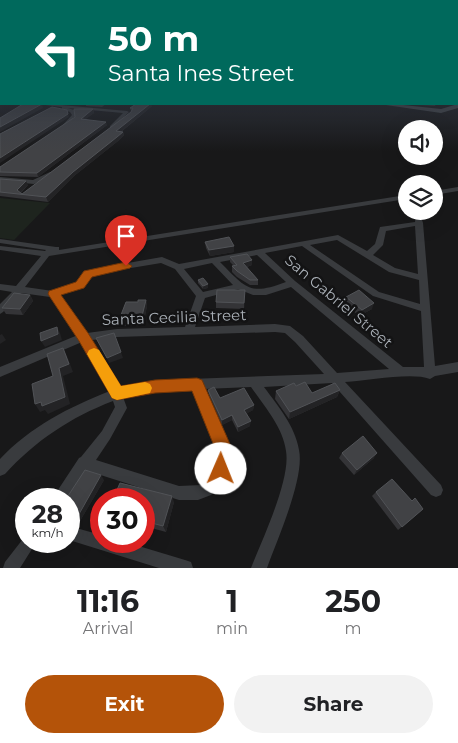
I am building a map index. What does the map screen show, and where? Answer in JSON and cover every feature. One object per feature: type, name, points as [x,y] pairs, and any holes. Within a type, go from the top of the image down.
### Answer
[{"type":"street","points":[[46,105],[72,111],[78,108]]},
{"type":"street","points":[[390,105],[441,111],[458,106]]},
{"type":"street","points":[[44,111],[53,106]]},
{"type":"street","points":[[62,108],[124,111],[128,114],[104,133]]},
{"type":"street","points":[[60,129],[73,118],[72,111]]},
{"type":"street","points":[[0,179],[34,182],[58,169]]},
{"type":"street","points":[[29,190],[36,185],[34,182]]},
{"type":"street","points":[[443,192],[458,189]]},
{"type":"street","points":[[0,248],[69,251],[398,198]]},
{"type":"street","points":[[368,255],[379,245],[383,229],[418,219],[430,374]]},
{"type":"street","points":[[178,267],[258,251],[340,238],[392,270],[422,278]]},
{"type":"street","points":[[0,241],[49,251]]},
{"type":"street","points":[[303,244],[376,294],[424,308]]},
{"type":"street","points":[[0,310],[20,290],[28,275],[49,251]]},
{"type":"street","name":"San Gabriel Street","points":[[258,251],[292,283],[401,372]]},
{"type":"street","points":[[0,287],[53,294],[75,288],[80,285],[85,276],[99,271],[156,260],[169,262],[178,267],[201,296]]},
{"type":"street","points":[[214,260],[239,286],[255,294],[292,283]]},
{"type":"street","points":[[201,296],[239,286]]},
{"type":"street","points":[[53,294],[84,337],[117,394],[121,408],[106,435],[67,488]]},
{"type":"street","points":[[188,332],[201,296]]},
{"type":"street","name":"Santa Cecilia Street","points":[[0,372],[84,337],[118,333],[287,329],[299,339],[436,490]]},
{"type":"street","points":[[0,469],[13,454],[38,434],[117,394],[155,386],[335,380],[401,372],[430,374],[458,367]]},
{"type":"street","points":[[254,382],[282,424],[294,454],[291,476],[260,568]]},
{"type":"street","points":[[84,463],[179,493],[198,494],[206,490],[216,480],[221,469],[225,451],[197,384]]},
{"type":"street","points":[[80,536],[185,568]]},
{"type":"street","points":[[11,568],[22,553]]},
{"type":"shaded area","points":[[0,198],[50,203],[14,240],[0,238]]},
{"type":"building","points":[[21,105],[40,105],[0,127],[0,118]]},
{"type":"building","points":[[134,105],[149,105],[116,131],[123,132],[73,172],[46,197],[0,192],[0,179],[26,181],[17,190],[22,194],[131,112],[133,108],[130,108]]},
{"type":"building","points":[[52,107],[67,110],[68,114],[0,158],[0,134]]},
{"type":"building","points":[[74,109],[93,109],[81,119],[106,122],[37,173],[0,172],[0,167],[75,117]]},
{"type":"building","points":[[229,237],[234,246],[209,250],[205,242]]},
{"type":"building","points":[[247,254],[252,260],[243,263],[258,280],[250,280],[232,266],[237,265],[230,257]]},
{"type":"building","points":[[203,278],[208,284],[203,286],[198,280]]},
{"type":"building","points":[[217,290],[245,290],[244,303],[216,302]]},
{"type":"building","points":[[359,290],[374,303],[362,310],[346,297]]},
{"type":"building","points":[[14,293],[30,295],[20,309],[2,308]]},
{"type":"building","points":[[138,300],[146,300],[141,320],[119,320],[126,302],[138,302]]},
{"type":"building","points":[[57,327],[58,334],[41,341],[40,333]]},
{"type":"building","points":[[114,333],[121,352],[107,358],[96,338]]},
{"type":"building","points":[[63,348],[69,364],[59,368],[65,397],[42,406],[41,402],[35,404],[32,384],[53,376],[47,354]]},
{"type":"building","points":[[305,382],[312,393],[335,383],[340,390],[290,412],[276,391],[294,383],[296,386]]},
{"type":"building","points":[[214,387],[220,398],[244,388],[254,405],[244,410],[251,421],[238,427],[232,415],[222,420],[208,390]]},
{"type":"building","points":[[363,436],[377,453],[357,470],[342,453]]},
{"type":"building","points":[[85,470],[101,475],[94,488],[90,488],[90,495],[80,512],[80,488],[73,488]]},
{"type":"building","points":[[392,479],[412,501],[415,498],[423,509],[402,527],[376,492]]},
{"type":"building","points":[[120,483],[140,488],[118,488]]},
{"type":"building","points":[[155,492],[172,496],[163,526],[155,524]]},
{"type":"slow traffic","points":[[94,354],[117,394],[145,388]]},
{"type":"route","points":[[126,266],[88,274],[80,285],[71,290],[53,294],[84,337],[117,394],[155,386],[197,384],[225,451],[221,469]]}]
